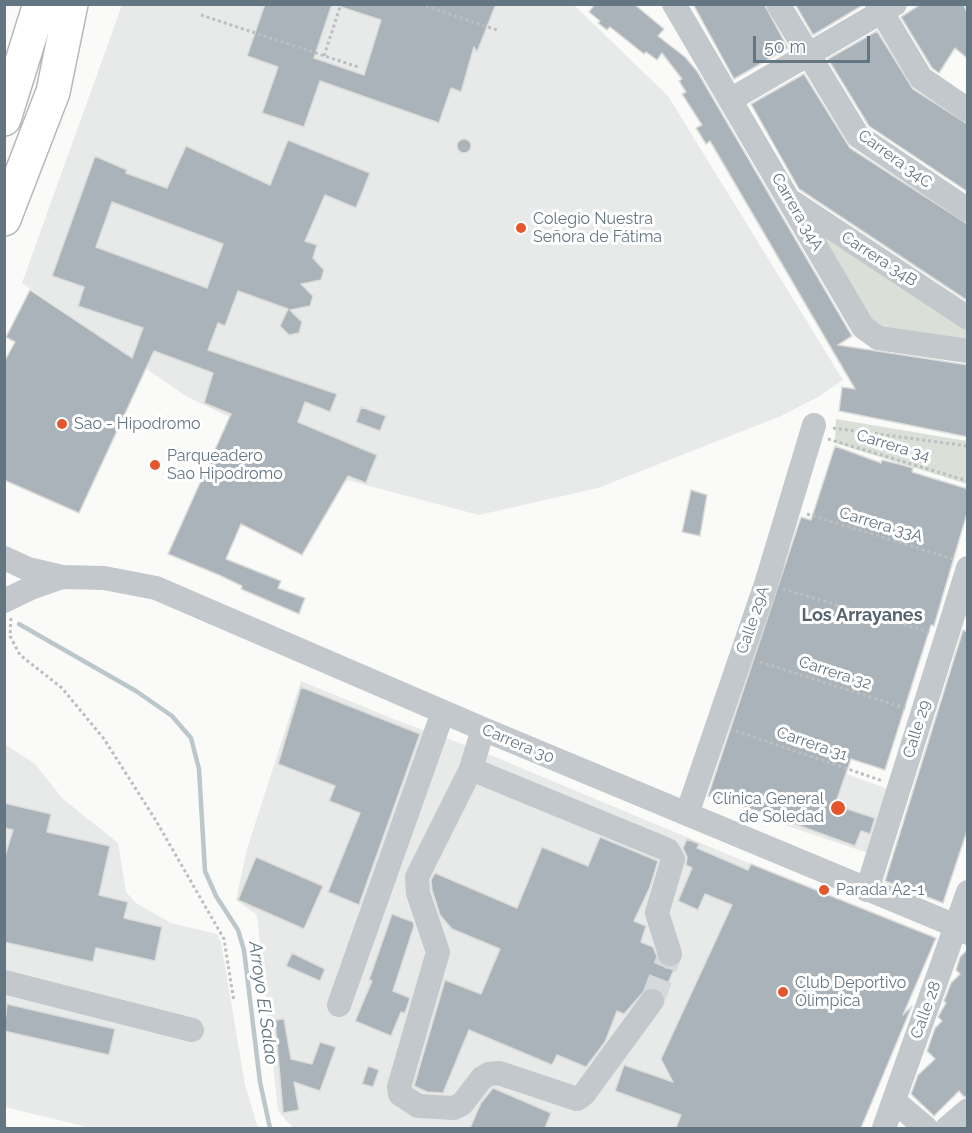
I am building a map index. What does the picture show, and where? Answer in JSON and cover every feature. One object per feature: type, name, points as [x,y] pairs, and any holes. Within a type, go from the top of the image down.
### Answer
[{"type":"highway","points":[[4,119],[40,4]]},
{"type":"highway","points":[[4,219],[53,92],[71,4]]},
{"type":"street","points":[[660,4],[685,26]]},
{"type":"street","name":"Carrera 34A","points":[[674,4],[863,327],[878,338],[968,351]]},
{"type":"street","name":"Carrera 34C","points":[[778,4],[806,54],[858,136],[968,210]]},
{"type":"street","points":[[730,100],[884,7],[921,78],[968,110]]},
{"type":"street","name":"Carrera 34B","points":[[790,200],[968,318]]},
{"type":"street","name":"Calle 29A","points":[[687,814],[766,584],[813,429]]},
{"type":"street","name":"Carrera 30","points":[[4,558],[28,569],[62,577],[104,578],[156,588],[483,729],[962,929]]},
{"type":"street","name":"Calle 29","points":[[867,890],[945,637],[962,564]]},
{"type":"street","name":"Carrera 30","points":[[6,600],[62,577]]},
{"type":"street","points":[[339,1005],[443,712]]},
{"type":"street","points":[[483,729],[471,769],[417,877],[418,893],[438,952],[399,1087],[400,1094],[418,1106],[454,1108],[462,1104],[482,1078],[489,1074],[499,1073],[577,1099],[584,1094],[652,1001]]},
{"type":"street","points":[[471,769],[668,850],[673,859],[657,913],[670,954]]},
{"type":"street","name":"Calle 28","points":[[884,1128],[962,929],[968,892]]},
{"type":"street","points":[[4,982],[192,1030]]},
{"type":"street","points":[[894,1101],[926,1128]]},
{"type":"street","points":[[947,1128],[968,1110]]},
{"type":"path","points":[[324,56],[341,4]]},
{"type":"path","points":[[420,4],[497,30]]},
{"type":"path","points":[[201,15],[358,67]]},
{"type":"path","name":"Carrera 34","points":[[813,429],[968,446]]},
{"type":"path","name":"Carrera 34","points":[[813,429],[968,481]]},
{"type":"path","name":"Carrera 33A","points":[[788,508],[962,564]]},
{"type":"path","points":[[766,584],[945,637]]},
{"type":"path","points":[[6,600],[11,609],[10,636],[20,656],[62,687],[104,739],[155,819],[224,939],[234,1002]]},
{"type":"path","name":"Carrera 32","points":[[741,656],[922,713]]},
{"type":"path","name":"Carrera 31","points":[[718,725],[899,786]]},
{"type":"shaded area","points":[[122,5],[574,5],[668,96],[843,380],[818,397],[781,416],[598,488],[479,515],[346,480],[309,456],[186,396],[22,283]]},
{"type":"shaded area","points":[[814,221],[967,321],[967,347],[880,333]]},
{"type":"shaded area","points":[[836,419],[967,441],[967,484],[835,443]]},
{"type":"shaded area","points":[[301,681],[396,720],[476,749],[751,864],[661,1059],[687,1102],[676,1128],[293,1128],[278,1111],[257,915],[236,900],[247,849]]},
{"type":"shaded area","points":[[4,744],[34,763],[63,799],[118,843],[126,892],[136,903],[171,923],[217,934],[221,942],[245,1085],[258,1128],[91,1128],[5,1107]]},
{"type":"shaded area","name":"Clínica General de Soledad","points":[[782,750],[893,791],[874,855],[784,825],[794,792]]},
{"type":"building","points":[[265,4],[332,4],[314,58],[364,75],[381,20],[341,7],[341,4],[496,4],[477,52],[474,47],[461,92],[451,88],[439,123],[320,81],[304,127],[262,113],[278,67],[247,56]]},
{"type":"building","points":[[595,4],[634,4],[664,29],[658,36],[685,57],[697,71],[852,336],[838,345],[968,365],[968,437],[839,411],[842,387],[855,389],[710,141],[706,144],[696,128],[702,125],[682,94],[686,92],[679,81],[682,79],[662,53],[657,60],[646,52],[644,54],[610,27],[607,30],[598,23],[600,21],[589,12]]},
{"type":"building","points":[[693,4],[764,4],[788,48],[734,79]]},
{"type":"building","points":[[795,4],[863,4],[863,5],[813,35]]},
{"type":"building","points":[[921,4],[963,4],[968,14],[968,59],[955,48],[939,73],[932,68],[901,17]]},
{"type":"building","points":[[877,31],[913,89],[968,124],[968,192],[869,126],[828,59]]},
{"type":"building","points":[[804,74],[850,148],[968,224],[968,301],[799,189],[751,104]]},
{"type":"building","points":[[464,139],[469,141],[471,146],[469,151],[464,153],[459,151],[457,146],[459,141]]},
{"type":"building","points":[[288,140],[370,173],[356,208],[325,195],[305,241],[317,245],[313,258],[324,270],[321,280],[301,284],[313,296],[310,306],[290,310],[302,322],[299,333],[289,335],[280,326],[288,309],[238,291],[225,326],[218,323],[208,350],[337,394],[330,412],[305,402],[298,422],[377,455],[366,483],[348,476],[302,555],[241,524],[226,559],[281,581],[278,588],[305,598],[299,614],[241,589],[242,586],[219,575],[168,554],[231,414],[204,403],[213,373],[154,351],[79,513],[4,480],[4,362],[15,342],[6,337],[30,290],[132,358],[143,328],[78,306],[84,287],[52,276],[95,156],[127,170],[126,173],[167,188],[186,146],[270,185]],"holes":[[[112,202],[223,244],[207,288],[96,247]]]},
{"type":"building","points":[[361,407],[386,416],[380,431],[356,422]]},
{"type":"building","points":[[835,446],[881,463],[882,460],[913,468],[912,472],[968,489],[968,510],[934,626],[931,625],[885,770],[851,759],[835,805],[875,818],[870,834],[861,831],[855,846],[770,815],[708,796],[801,517],[811,520]]},
{"type":"building","points":[[691,490],[707,495],[700,536],[682,532]]},
{"type":"building","points":[[963,630],[968,632],[968,828],[943,903],[885,881]]},
{"type":"building","points":[[301,687],[420,734],[359,905],[328,892],[360,813],[329,801],[335,786],[278,764]]},
{"type":"building","points":[[4,803],[51,814],[47,832],[110,846],[99,895],[128,902],[124,918],[162,927],[155,961],[96,948],[93,962],[4,942],[4,859],[13,830],[4,828]]},
{"type":"building","points":[[600,837],[658,861],[650,887],[634,921],[646,926],[641,942],[653,947],[660,964],[666,968],[675,967],[664,993],[654,987],[647,988],[624,1014],[617,1011],[605,1042],[586,1067],[557,1055],[552,1065],[469,1030],[443,1093],[427,1092],[414,1086],[445,980],[481,994],[500,949],[452,929],[440,915],[432,890],[431,880],[435,873],[517,908],[542,847],[588,866]]},
{"type":"building","name":"Club Deportivo Olimpica","points":[[687,839],[699,844],[697,848],[748,870],[751,864],[936,938],[903,1015],[912,1006],[861,1128],[676,1128],[681,1115],[615,1091],[624,1065],[673,1082],[661,1059],[732,905],[705,894],[698,910],[678,901],[692,868],[686,865],[687,857],[683,848]]},
{"type":"building","points":[[256,857],[323,886],[304,929],[238,900]]},
{"type":"building","points":[[392,914],[413,922],[414,926],[393,991],[410,998],[405,1013],[401,1012],[391,1036],[355,1021],[372,981],[369,980]]},
{"type":"building","points":[[968,949],[968,1096],[964,1097],[959,1091],[934,1116],[911,1094],[918,1075],[935,1059],[927,1051],[935,1028],[942,1021],[938,1017],[946,1003],[944,1001],[951,983],[960,974],[956,970],[960,957]]},
{"type":"building","points":[[292,953],[325,969],[320,981],[286,966]]},
{"type":"building","points":[[7,1004],[115,1029],[109,1055],[4,1031]]},
{"type":"building","points":[[284,1019],[291,1059],[312,1064],[320,1042],[336,1047],[320,1091],[294,1082],[299,1110],[283,1113],[275,1020]]},
{"type":"building","points":[[368,1066],[379,1070],[373,1087],[362,1084]]},
{"type":"building","points":[[493,1088],[551,1113],[545,1128],[470,1128],[481,1103]]},
{"type":"waterway","name":"Arroyo El Salao","points":[[19,624],[136,691],[172,716],[191,738],[199,769],[205,871],[216,896],[238,930],[244,950],[260,1082],[270,1128]]},
{"type":"tunnel","points":[[652,1001],[670,954]]},
{"type":"place","name":"Colegio Nuestra Señora de Fátima","points":[[521,228]]},
{"type":"place","name":"Sao - Hipodromo","points":[[62,424]]},
{"type":"place","name":"Parqueadero Sao Hipodromo","points":[[155,465]]},
{"type":"place","name":"Clínica General de Soledad","points":[[838,808]]},
{"type":"place","name":"Parada A2-1","points":[[824,890]]},
{"type":"place","name":"Club Deportivo Olimpica","points":[[783,992]]},
{"type":"district","name":"Los Arrayanes","points":[[862,616]]}]
